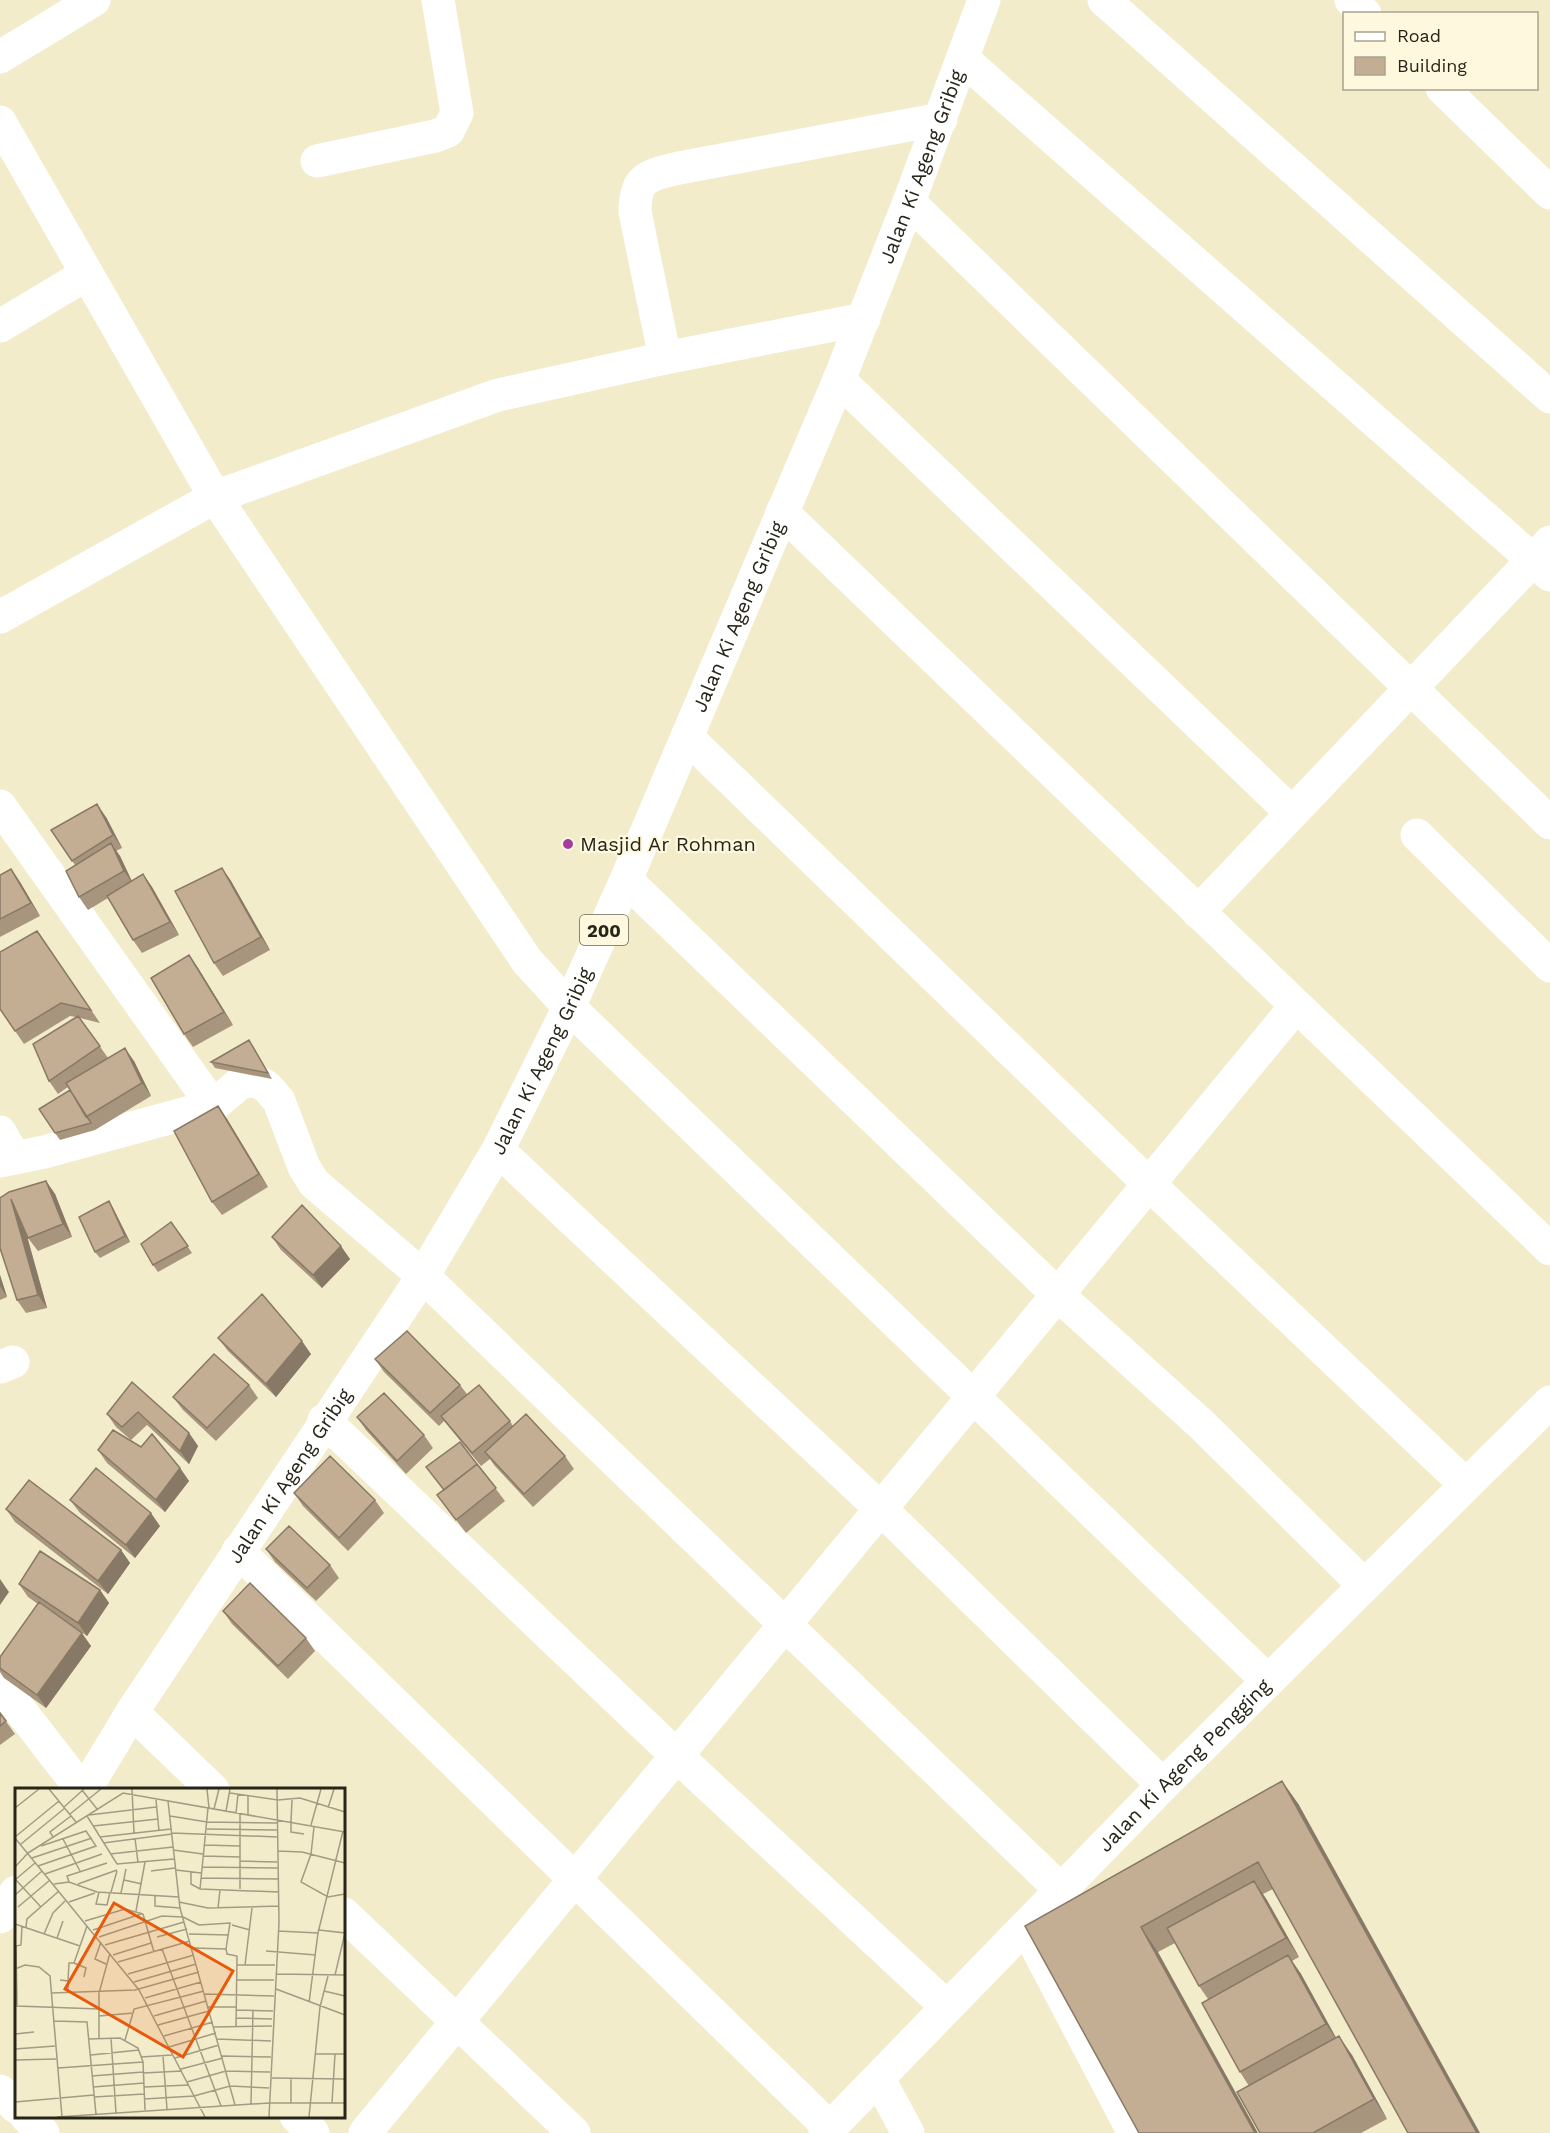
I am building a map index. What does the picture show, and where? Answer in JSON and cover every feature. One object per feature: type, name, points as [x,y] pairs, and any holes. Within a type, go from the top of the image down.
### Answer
[{"type":"street","points":[[0,57],[94,0]]},
{"type":"street","points":[[317,162],[435,136],[448,131],[457,113],[438,0]]},
{"type":"street","name":"Jalan Ki Ageng Gribig","points":[[85,1788],[132,1712],[324,1420],[423,1276],[498,1150],[569,1007],[626,880],[839,380],[941,119],[984,0]]},
{"type":"street","points":[[1104,0],[1550,397]]},
{"type":"street","points":[[1351,0],[1363,12]]},
{"type":"street","points":[[963,59],[1544,559],[1411,689],[1198,912]]},
{"type":"street","points":[[1444,90],[1550,193]]},
{"type":"street","points":[[665,358],[634,213],[635,192],[646,177],[679,168],[941,119]]},
{"type":"street","points":[[4,140],[87,274],[215,497],[527,961],[569,1007],[1268,1681]]},
{"type":"street","points":[[909,202],[1550,823]]},
{"type":"street","points":[[0,326],[87,274]]},
{"type":"street","points":[[0,616],[215,497],[498,395],[665,358],[864,319]]},
{"type":"street","points":[[839,380],[1292,813]]},
{"type":"street","points":[[782,512],[1550,1249]]},
{"type":"street","points":[[687,737],[1149,1184],[1465,1484]]},
{"type":"street","points":[[0,806],[213,1106]]},
{"type":"street","points":[[1417,836],[1550,966]]},
{"type":"street","points":[[626,880],[1058,1294],[1201,1424],[1364,1585]]},
{"type":"street","points":[[365,2133],[1296,1006]]},
{"type":"street","points":[[5,1150],[44,1152],[213,1106],[240,1083],[254,1080],[267,1087],[279,1101],[304,1167],[314,1183],[423,1276],[1060,1890]]},
{"type":"street","points":[[498,1150],[881,1509],[1163,1785]]},
{"type":"street","name":"Jalan Ki Ageng Pengging","points":[[828,2130],[1163,1785],[1465,1484],[1549,1407]]},
{"type":"street","points":[[324,1420],[677,1756],[947,2007]]},
{"type":"street","points":[[238,1551],[828,2130]]},
{"type":"street","points":[[0,1684],[82,1788]]},
{"type":"street","points":[[132,1712],[211,1788]]},
{"type":"street","points":[[0,1917],[15,1894]]},
{"type":"street","points":[[345,1915],[574,2133]]},
{"type":"street","points":[[1026,1927],[1134,2133]]},
{"type":"street","points":[[879,2079],[908,2133]]},
{"type":"street","points":[[0,2091],[15,2106]]},
{"type":"street","points":[[28,2118],[43,2133]]},
{"type":"street","points":[[298,2118],[313,2133]]},
{"type":"building","points":[[97,804],[113,835],[72,861],[51,830]]},
{"type":"building","points":[[111,843],[124,871],[79,897],[66,871]]},
{"type":"building","points":[[222,868],[261,937],[214,963],[175,891]]},
{"type":"building","points":[[11,869],[31,903],[0,919],[0,875]]},
{"type":"building","points":[[143,874],[170,922],[133,940],[107,896]]},
{"type":"building","points":[[37,931],[91,1010],[61,1003],[15,1031],[0,1009],[0,952]]},
{"type":"building","points":[[189,955],[224,1012],[184,1034],[151,978]]},
{"type":"building","points":[[78,1016],[100,1046],[49,1081],[33,1044]]},
{"type":"building","points":[[249,1040],[268,1073],[211,1062]]},
{"type":"building","points":[[125,1048],[142,1083],[86,1117],[66,1083]]},
{"type":"building","points":[[70,1090],[91,1123],[55,1133],[39,1109]]},
{"type":"building","points":[[218,1106],[259,1174],[212,1202],[174,1131]]},
{"type":"building","points":[[46,1181],[63,1224],[28,1238],[11,1199],[38,1295],[17,1300],[0,1248],[0,1198],[9,1192]]},
{"type":"building","points":[[109,1201],[125,1236],[95,1252],[79,1217]]},
{"type":"building","points":[[302,1205],[341,1246],[313,1275],[272,1237]]},
{"type":"building","points":[[171,1222],[188,1246],[153,1265],[141,1244]]},
{"type":"building","points":[[262,1294],[302,1341],[266,1384],[218,1338]]},
{"type":"building","points":[[407,1331],[460,1385],[430,1413],[375,1359]]},
{"type":"building","points":[[214,1354],[249,1385],[207,1428],[173,1397]]},
{"type":"building","points":[[132,1382],[189,1433],[180,1451],[138,1412],[122,1427],[107,1414]]},
{"type":"building","points":[[479,1385],[510,1421],[472,1453],[441,1416]]},
{"type":"building","points":[[384,1393],[424,1435],[397,1461],[357,1417]]},
{"type":"building","points":[[526,1414],[565,1456],[524,1494],[485,1452]]},
{"type":"building","points":[[113,1430],[141,1447],[152,1434],[180,1468],[156,1500],[98,1450]]},
{"type":"building","points":[[460,1442],[477,1464],[444,1490],[426,1467]]},
{"type":"building","points":[[330,1456],[375,1500],[339,1538],[294,1493]]},
{"type":"building","points":[[477,1464],[496,1488],[456,1520],[437,1495]]},
{"type":"building","points":[[96,1468],[151,1513],[126,1545],[70,1500]]},
{"type":"building","points":[[29,1480],[121,1550],[98,1581],[6,1509]]},
{"type":"building","points":[[289,1526],[330,1565],[307,1588],[266,1549]]},
{"type":"building","points":[[40,1551],[100,1590],[78,1623],[19,1584]]},
{"type":"building","points":[[250,1583],[306,1638],[278,1666],[223,1611]]},
{"type":"building","points":[[39,1602],[82,1633],[37,1695],[0,1668],[0,1657]]},
{"type":"building","points":[[0,1713],[6,1721],[0,1726]]},
{"type":"building","points":[[1282,1781],[1477,2133],[1408,2133],[1258,1862],[1141,1927],[1255,2133],[1139,2133],[1025,1926]]},
{"type":"building","points":[[1254,1881],[1286,1938],[1199,1986],[1167,1928]]},
{"type":"building","points":[[1288,1955],[1326,2024],[1240,2072],[1202,2003]]},
{"type":"building","points":[[1339,2036],[1374,2099],[1313,2133],[1260,2133],[1237,2092]]},
{"type":"place","name":"Masjid Ar Rohman","points":[[568,844]]}]
